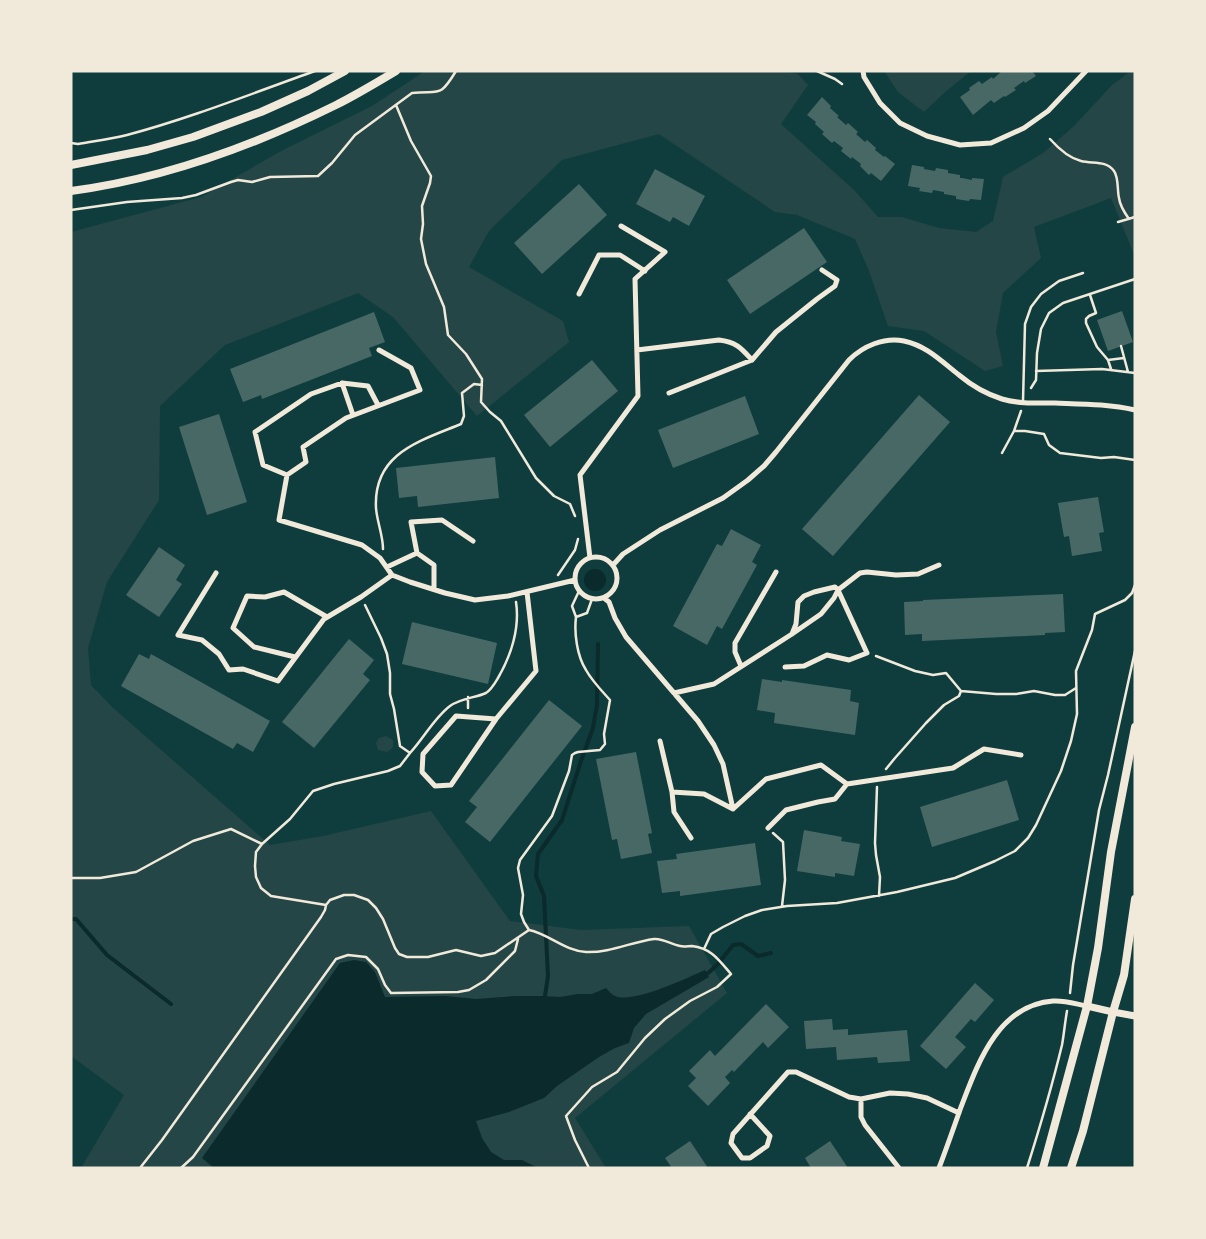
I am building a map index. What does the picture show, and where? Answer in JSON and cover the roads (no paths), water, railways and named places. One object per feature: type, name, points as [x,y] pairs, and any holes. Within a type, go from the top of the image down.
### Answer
[{"type":"main road","points":[[71,166],[146,150],[194,137],[261,112],[308,91],[346,71]]},
{"type":"main road","points":[[71,190],[132,180],[180,167],[272,135],[337,105],[396,71]]},
{"type":"main road","points":[[1043,1168],[1087,1006],[1098,948],[1111,852],[1135,727]]},
{"type":"main road","points":[[1071,1168],[1083,1131],[1124,975],[1135,899]]},
{"type":"street","points":[[863,71],[864,77],[880,103],[900,123],[927,136],[960,145],[991,143],[1024,128],[1048,110],[1086,71]]},
{"type":"street","points":[[590,558],[580,475],[638,396],[635,279],[665,252],[621,226]]},
{"type":"street","points":[[579,294],[600,255],[620,256],[645,271]]},
{"type":"street","points":[[669,393],[752,360],[776,332],[835,286],[837,280],[822,270]]},
{"type":"street","points":[[637,350],[719,340],[730,341],[740,347],[752,360]]},
{"type":"street","points":[[613,565],[622,554],[660,530],[722,498],[748,480],[776,452],[849,360],[868,346],[894,340],[922,347],[935,355],[965,380],[985,392],[1003,399],[1024,403],[1087,404],[1135,410]]},
{"type":"street","points":[[379,350],[411,368],[420,390],[346,418],[303,447],[306,462],[287,475],[279,520],[362,545],[379,558],[392,575],[434,590],[475,600],[508,596],[575,580]]},
{"type":"street","points":[[287,475],[263,465],[255,432],[310,394],[342,383],[368,386],[378,406]]},
{"type":"street","points":[[342,383],[353,415]]},
{"type":"street","points":[[434,590],[434,565],[417,553],[411,522],[442,520],[473,541]]},
{"type":"street","points":[[387,568],[417,553]]},
{"type":"street","points":[[596,557],[603,558],[613,565],[616,571],[617,584],[609,595],[604,598],[592,599],[579,591],[575,580],[576,571],[584,561],[596,557]]},
{"type":"street","points":[[674,694],[714,684],[792,634],[821,614],[838,590],[860,574],[867,572],[896,576],[918,574],[939,565]]},
{"type":"street","points":[[741,666],[735,652],[735,642],[776,572]]},
{"type":"street","points":[[216,573],[178,635],[202,640],[219,654],[229,670],[243,669],[278,681],[324,619],[392,575]]},
{"type":"street","points":[[785,667],[804,666],[827,655],[849,660],[867,654],[835,587],[804,596],[798,602],[796,624],[792,634]]},
{"type":"street","points":[[295,657],[254,647],[233,628],[246,596],[265,597],[284,592],[327,617]]},
{"type":"street","points":[[496,719],[456,716],[423,754],[422,772],[435,786],[450,785],[496,719],[536,671],[527,592]]},
{"type":"street","points":[[604,598],[609,602],[615,618],[626,637],[698,721],[714,745],[723,764],[733,809]]},
{"type":"street","points":[[660,741],[672,792],[674,812],[691,838]]},
{"type":"street","points":[[733,809],[766,779],[821,765],[847,784],[953,768],[984,749],[1021,755]]},
{"type":"street","points":[[768,828],[786,810],[835,799],[847,784]]},
{"type":"street","points":[[672,792],[704,794],[733,809]]},
{"type":"street","points":[[939,1168],[982,1056],[1004,1024],[1014,1016],[1026,1008],[1053,1001],[1135,1016]]},
{"type":"street","points":[[750,1114],[770,1136],[767,1146],[750,1158],[742,1158],[731,1143],[732,1134],[750,1114],[788,1072],[796,1072],[849,1097],[861,1099],[890,1093],[908,1094],[927,1098],[959,1113]]},
{"type":"street","points":[[861,1099],[861,1117],[865,1125],[899,1168]]},
{"type":"lane","points":[[1024,403],[1025,324],[1031,307],[1041,294],[1059,281],[1083,273]]},
{"type":"waterway","points":[[545,996],[548,976],[544,896],[536,876],[538,854],[562,820],[593,728],[597,704],[598,644]]},
{"type":"waterway","points":[[71,919],[76,919],[107,955],[171,1004]]},
{"type":"waterway","points":[[707,974],[733,945],[741,944],[758,956],[771,953]]}]
